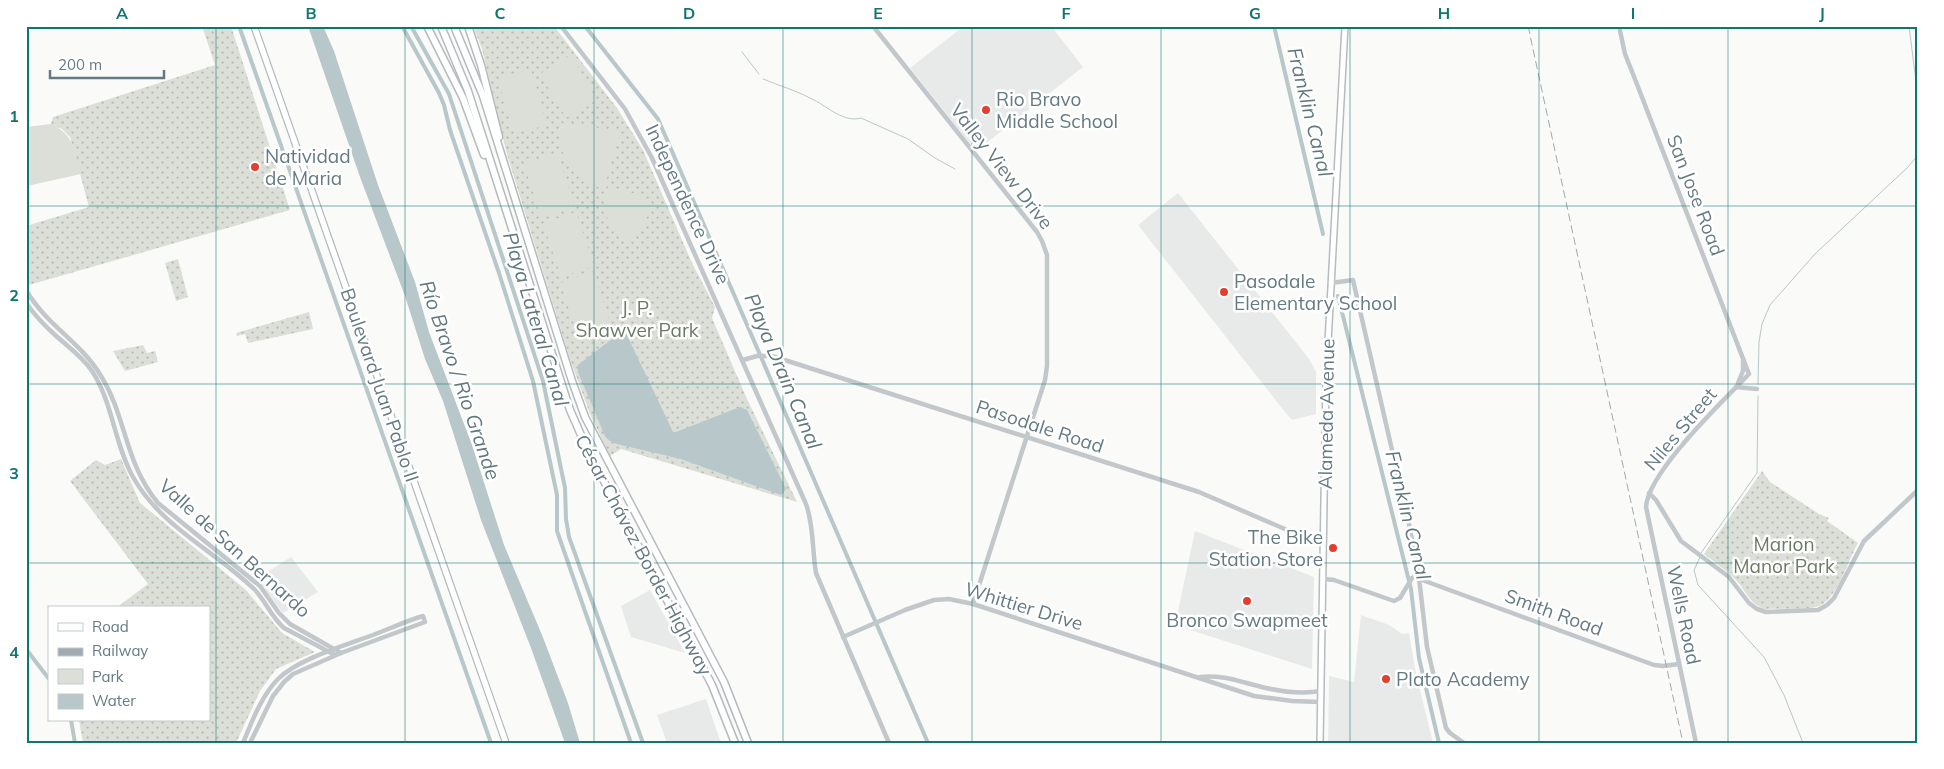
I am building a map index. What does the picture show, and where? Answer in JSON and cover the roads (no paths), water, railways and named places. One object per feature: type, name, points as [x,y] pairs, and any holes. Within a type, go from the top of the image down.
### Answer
[{"type":"highway","name":"Boulevard Juan Pablo II","points":[[254,26],[506,743]]},
{"type":"highway","points":[[427,26],[463,98],[504,204]]},
{"type":"highway","name":"César Chávez Border Highway","points":[[441,26],[468,91],[564,396],[579,432],[643,557],[712,685],[735,743]]},
{"type":"highway","name":"César Chávez Border Highway","points":[[454,26],[475,74],[585,417],[724,682],[748,743]]},
{"type":"highway","points":[[468,26],[481,65],[503,160]]},
{"type":"main road","name":"Alameda Avenue","points":[[1320,743],[1326,380],[1345,26]]},
{"type":"street","name":"Independence Drive","points":[[561,26],[616,96],[643,138],[806,504],[811,524],[816,573],[889,743]]},
{"type":"street","name":"Valley View Drive","points":[[873,26],[1042,241],[1046,255],[1047,366],[1042,392],[973,604]]},
{"type":"street","name":"San Jose Road","points":[[1619,26],[1625,54],[1748,374]]},
{"type":"street","points":[[1331,283],[1353,280],[1410,524],[1419,578],[1427,647],[1446,728],[1464,743]]},
{"type":"street","name":"Valle de San Bernardo","points":[[26,290],[56,328],[91,360],[101,376],[111,396],[136,469],[158,503],[260,586],[290,624],[341,653]]},
{"type":"street","name":"Valle de San Bernardo","points":[[27,304],[47,328],[80,357],[96,378],[110,411],[128,468],[150,503],[170,523],[255,590],[284,628],[335,655]]},
{"type":"street","name":"Pasodale Road","points":[[743,360],[757,356],[772,356],[1199,492],[1315,542],[1323,542]]},
{"type":"street","points":[[1743,358],[1742,370],[1736,387],[1757,389]]},
{"type":"street","name":"Niles Street","points":[[1649,493],[1673,455],[1748,374]]},
{"type":"street","points":[[1649,493],[1656,500],[1677,536],[1729,577],[1749,603],[1757,609],[1766,612],[1782,612],[1818,610],[1831,602],[1864,541],[1918,490]]},
{"type":"street","name":"Wells Road","points":[[1649,493],[1646,507],[1696,743]]},
{"type":"street","points":[[1323,579],[1334,580],[1391,600],[1400,598],[1410,580],[1414,577],[1419,578]]},
{"type":"street","name":"Smith Road","points":[[1419,578],[1654,665],[1679,664]]},
{"type":"street","name":"Whittier Drive","points":[[843,637],[934,600],[949,599],[973,604],[1254,696],[1321,702]]},
{"type":"street","points":[[243,743],[265,697],[277,680],[294,667],[335,649],[423,616],[426,622],[335,655],[301,670],[284,682],[273,696],[250,743]]},
{"type":"street","name":"Whittier Drive","points":[[1198,677],[1220,676],[1278,691],[1307,693],[1321,691]]},
{"type":"water","points":[[308,26],[323,26],[334,51],[378,185],[415,282],[429,332],[472,445],[504,545],[542,635],[568,703],[580,743],[565,743],[531,648],[481,520],[443,401],[425,359],[405,296],[360,177]]},
{"type":"water","points":[[621,332],[626,333],[673,432],[740,407],[747,410],[786,489],[781,495],[681,459],[617,444],[605,436],[578,372],[578,365]]},
{"type":"waterway","points":[[239,26],[491,743]]},
{"type":"waterway","points":[[402,26],[444,105],[450,130],[499,273],[533,381],[557,495],[557,531],[631,743]]},
{"type":"waterway","name":"Playa Lateral Canal","points":[[411,26],[449,94],[543,381],[565,488],[566,519],[569,537],[643,743]]},
{"type":"waterway","name":"Playa Drain Canal","points":[[585,26],[658,119],[928,743]]},
{"type":"waterway","name":"Franklin Canal","points":[[1274,26],[1323,234]]},
{"type":"waterway","points":[[1909,26],[1918,97]]},
{"type":"waterway","points":[[742,52],[759,74]]},
{"type":"waterway","points":[[763,79],[808,97],[836,114],[848,118],[861,118],[908,139],[955,169]]},
{"type":"waterway","points":[[1758,384],[1759,342],[1762,324],[1770,305],[1815,254],[1908,167],[1918,155]]},
{"type":"waterway","name":"Franklin Canal","points":[[1338,296],[1411,589],[1419,658],[1439,743]]},
{"type":"waterway","points":[[1701,553],[1757,473],[1758,396]]},
{"type":"waterway","points":[[1700,557],[1694,570],[1698,585],[1764,657],[1784,695],[1803,743]]},
{"type":"waterway","points":[[26,649],[48,678]]},
{"type":"waterway","points":[[71,722],[75,743]]},
{"type":"railway","points":[[1528,26],[1683,743]]},
{"type":"place","name":"Rio Bravo Middle School","points":[[986,110]]},
{"type":"place","name":"Natividad de Maria","points":[[255,167]]},
{"type":"place","name":"Pasodale Elementary School","points":[[1224,292]]},
{"type":"place","name":"The Bike Station Store","points":[[1333,548]]},
{"type":"place","name":"Bronco Swapmeet","points":[[1247,601]]},
{"type":"place","name":"Plato Academy","points":[[1386,679]]},
{"type":"park label","name":"J. P. Shawver Park","points":[[637,319]]},
{"type":"park label","name":"Marion Manor Park","points":[[1784,555]]},
{"type":"water label","name":"Río Bravo / Rio Grande","points":[[460,380]]}]
